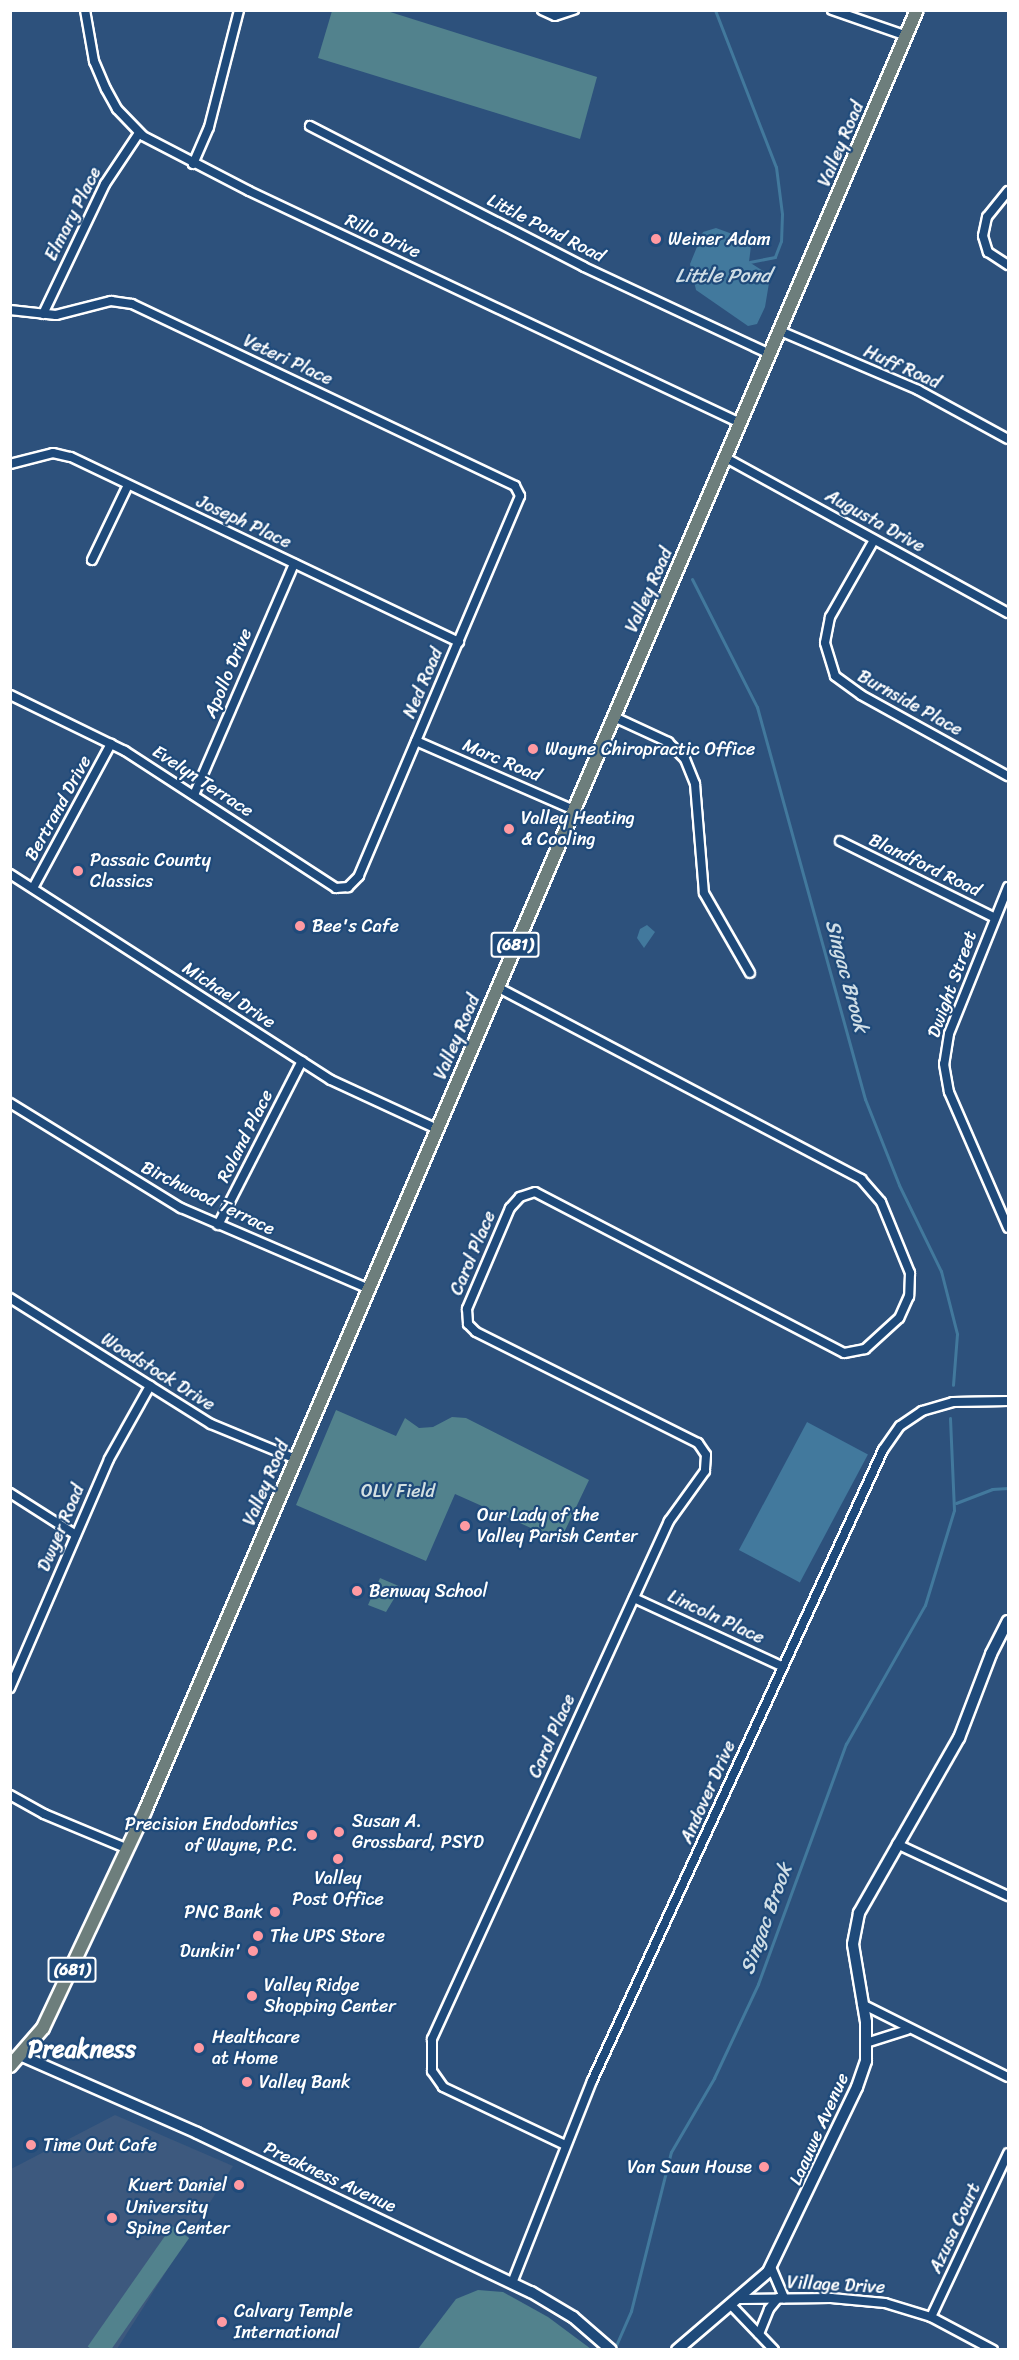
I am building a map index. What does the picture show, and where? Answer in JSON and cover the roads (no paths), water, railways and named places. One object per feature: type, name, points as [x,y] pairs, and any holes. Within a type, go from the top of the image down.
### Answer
[{"type":"main road","name":"Valley Road","points":[[10,2066],[22,2056],[55,2004],[128,1849],[917,10]]},
{"type":"street","name":"Rillo Drive","points":[[85,10],[94,61],[106,89],[139,133],[193,164],[740,423]]},
{"type":"street","points":[[193,164],[209,127],[239,10]]},
{"type":"street","points":[[542,10],[555,16],[574,10]]},
{"type":"street","points":[[832,10],[906,36]]},
{"type":"street","name":"Little Pond Road","points":[[310,126],[584,267],[770,354]]},
{"type":"street","name":"Elmary Place","points":[[43,314],[105,184],[139,133]]},
{"type":"street","points":[[1008,191],[987,218],[983,236],[988,252],[1008,265]]},
{"type":"street","name":"Veteri Place","points":[[10,310],[70,314],[111,301],[132,304],[515,486],[520,496],[514,515]]},
{"type":"street","name":"Huff Road","points":[[780,331],[918,390],[1008,439]]},
{"type":"street","name":"Joseph Place","points":[[10,464],[41,454],[64,455],[459,642]]},
{"type":"street","name":"Augusta Drive","points":[[726,458],[1008,613]]},
{"type":"street","points":[[92,560],[128,485]]},
{"type":"street","name":"Ned Road","points":[[364,865],[514,515]]},
{"type":"street","name":"Burnside Place","points":[[874,540],[830,617],[825,643],[835,676],[861,695],[1008,776]]},
{"type":"street","name":"Apollo Drive","points":[[194,795],[294,564]]},
{"type":"street","name":"Evelyn Terrace","points":[[10,695],[111,744],[336,888],[354,882],[364,865]]},
{"type":"street","points":[[614,717],[668,742],[685,759],[695,784],[704,893],[750,974]]},
{"type":"street","name":"Marc Road","points":[[416,741],[574,810]]},
{"type":"street","name":"Bertrand Drive","points":[[33,888],[111,744]]},
{"type":"street","name":"Blandford Road","points":[[840,841],[995,918]]},
{"type":"street","name":"Michael Drive","points":[[10,874],[355,1094],[437,1129]]},
{"type":"street","name":"Dwight Street","points":[[1008,887],[949,1034],[945,1064],[949,1092],[1005,1210],[1008,1228]]},
{"type":"street","name":"Carol Place","points":[[497,987],[861,1179],[881,1202],[910,1273],[905,1307],[892,1327],[865,1349],[844,1353],[542,1194],[528,1193],[514,1203],[467,1309],[472,1329],[698,1443],[706,1455],[701,1479],[675,1510],[448,2002],[430,2050],[432,2071],[443,2087],[565,2145]]},
{"type":"street","name":"Roland Place","points":[[218,1225],[302,1061]]},
{"type":"street","name":"Birchwood Terrace","points":[[10,1103],[143,1188],[218,1225],[369,1289]]},
{"type":"street","name":"Woodstock Drive","points":[[10,1298],[211,1424],[296,1459]]},
{"type":"street","name":"Dwyer Road","points":[[10,1688],[121,1433],[150,1386]]},
{"type":"street","name":"Andover Drive","points":[[512,2283],[565,2145],[883,1450],[900,1426],[922,1411],[944,1404],[1008,1401]]},
{"type":"street","points":[[10,1493],[76,1535]]},
{"type":"street","name":"Lincoln Place","points":[[634,1598],[783,1667]]},
{"type":"street","name":"Laauwe Avenue","points":[[677,2349],[735,2302],[771,2267],[857,2087],[866,2061],[866,2043],[854,1960],[856,1927],[865,1897],[958,1738],[991,1654],[1008,1621]]},
{"type":"street","points":[[10,1795],[44,1814],[128,1849]]},
{"type":"street","points":[[897,1844],[1008,1896]]},
{"type":"street","points":[[862,2004],[907,2030],[1008,2077]]},
{"type":"street","points":[[866,2043],[907,2030]]},
{"type":"street","name":"Preakness Avenue","points":[[22,2056],[512,2283],[573,2317],[610,2348]]},
{"type":"street","name":"Azusa Court","points":[[931,2317],[1008,2153]]},
{"type":"street","points":[[759,2334],[769,2309],[781,2298],[771,2267]]},
{"type":"street","name":"Village Drive","points":[[735,2302],[781,2298],[859,2299],[931,2317],[993,2349]]},
{"type":"street","points":[[735,2302],[759,2334],[774,2349]]},
{"type":"water","name":"Little Pond","points":[[716,228],[746,239],[751,246],[749,262],[765,272],[769,283],[765,307],[757,324],[748,326],[696,290],[690,264],[703,232]]},
{"type":"water","points":[[647,925],[655,932],[644,948],[637,938],[640,929]]},
{"type":"water","points":[[807,1422],[868,1454],[800,1582],[739,1550]]},
{"type":"waterway","points":[[715,10],[776,167],[782,214],[781,241],[775,257],[749,262]]},
{"type":"waterway","name":"Singac Brook","points":[[692,579],[757,707],[865,1099],[899,1185],[941,1271],[957,1334],[953,1385]]},
{"type":"waterway","name":"Singac Brook","points":[[614,2350],[631,2311],[671,2152],[714,2078],[758,1984],[846,1744],[925,1605],[954,1510],[950,1418]]},
{"type":"waterway","name":"Singac Brook","points":[[956,1503],[992,1489],[1008,1488]]},
{"type":"place","name":"Weiner Adam","points":[[656,239]]},
{"type":"place","name":"Wayne Chiropractic Office","points":[[533,749]]},
{"type":"place","name":"Valley Heating & Cooling","points":[[509,829]]},
{"type":"place","name":"Passaic County Classics","points":[[78,871]]},
{"type":"place","name":"Bee's Cafe","points":[[300,926]]},
{"type":"place","name":"Our Lady of the Valley Parish Center","points":[[465,1526]]},
{"type":"place","name":"Benway School","points":[[357,1591]]},
{"type":"place","name":"Susan A. Grossbard, PSYD","points":[[339,1832]]},
{"type":"place","name":"Precision Endodontics of Wayne, P.C.","points":[[312,1835]]},
{"type":"place","name":"Valley Post Office","points":[[338,1859]]},
{"type":"place","name":"PNC Bank","points":[[275,1912]]},
{"type":"place","name":"The UPS Store","points":[[258,1936]]},
{"type":"place","name":"Dunkin'","points":[[253,1951]]},
{"type":"place","name":"Valley Ridge Shopping Center","points":[[252,1996]]},
{"type":"place","name":"Healthcare at Home","points":[[199,2048]]},
{"type":"place","name":"Valley Bank","points":[[247,2082]]},
{"type":"place","name":"Time Out Cafe","points":[[31,2145]]},
{"type":"place","name":"Van Saun House","points":[[764,2167]]},
{"type":"place","name":"Kuert Daniel","points":[[239,2185]]},
{"type":"place","name":"University Spine Center","points":[[112,2218]]},
{"type":"place","name":"Calvary Temple International","points":[[222,2322]]},
{"type":"district","name":"Preakness","points":[[82,2050]]},
{"type":"park label","name":"OLV Field","points":[[398,1491]]}]
